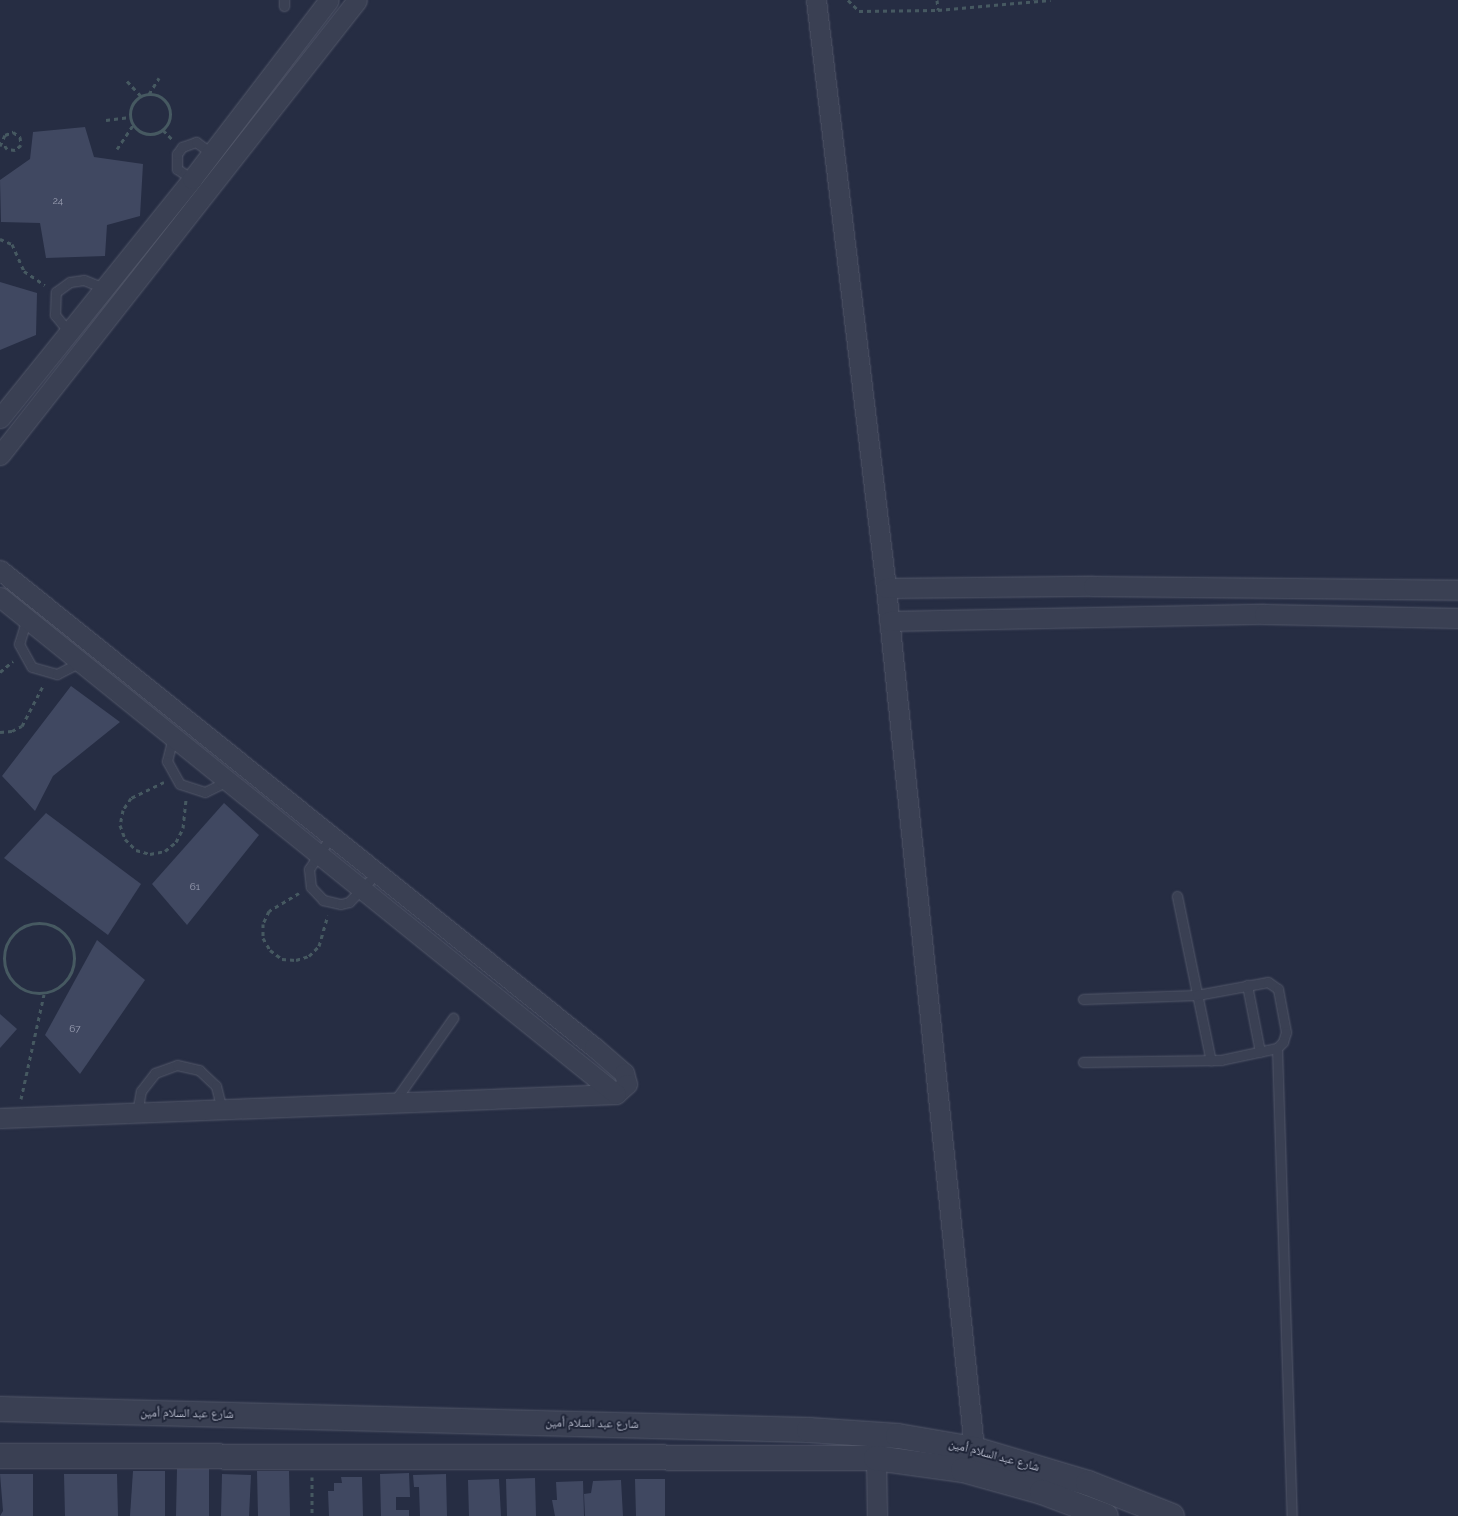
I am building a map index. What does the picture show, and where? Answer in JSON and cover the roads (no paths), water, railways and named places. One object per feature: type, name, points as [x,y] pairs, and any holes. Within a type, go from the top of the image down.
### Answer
[{"type":"street","points":[[0,418],[192,179],[328,0]]},
{"type":"street","points":[[0,455],[357,0]]},
{"type":"street","points":[[816,0],[886,588],[974,1449]]},
{"type":"street","points":[[0,570],[378,872],[624,1073],[627,1084],[616,1094],[392,1104],[8,1117]]},
{"type":"street","points":[[886,588],[1103,586],[1458,590]]},
{"type":"street","points":[[0,597],[616,1094]]},
{"type":"street","points":[[889,620],[1255,614],[1458,618]]},
{"type":"street","name":"شارع عبد السلام أمين","points":[[0,1409],[809,1430],[898,1436],[974,1449],[1088,1484],[1172,1516]]},
{"type":"street","name":"شارع عبد السلام أمين","points":[[0,1456],[876,1458],[963,1470],[1042,1492],[1106,1516]]},
{"type":"street","points":[[876,1458],[876,1516]]},
{"type":"lane","points":[[192,179],[177,168],[177,154],[182,147],[196,142],[212,153]]},
{"type":"lane","points":[[68,331],[55,315],[56,292],[70,282],[84,280],[104,288]]},
{"type":"lane","points":[[26,618],[20,635],[21,653],[32,667],[48,674],[66,673],[81,662]]},
{"type":"lane","points":[[173,737],[167,761],[174,778],[188,789],[205,792],[228,781]]},
{"type":"lane","points":[[332,835],[317,853],[309,869],[310,887],[316,895],[331,904],[349,902],[363,890],[378,872]]},
{"type":"lane","points":[[1176,896],[1211,1061]]},
{"type":"lane","points":[[1083,999],[1197,995],[1268,982],[1278,989],[1286,1032],[1283,1042],[1277,1048],[1211,1061],[1083,1062]]},
{"type":"lane","points":[[1247,986],[1260,1052]]},
{"type":"lane","points":[[392,1104],[453,1018]]},
{"type":"lane","points":[[1277,1048],[1292,1516]]},
{"type":"lane","points":[[137,1113],[140,1091],[155,1073],[177,1065],[199,1070],[216,1086],[222,1110]]}]
